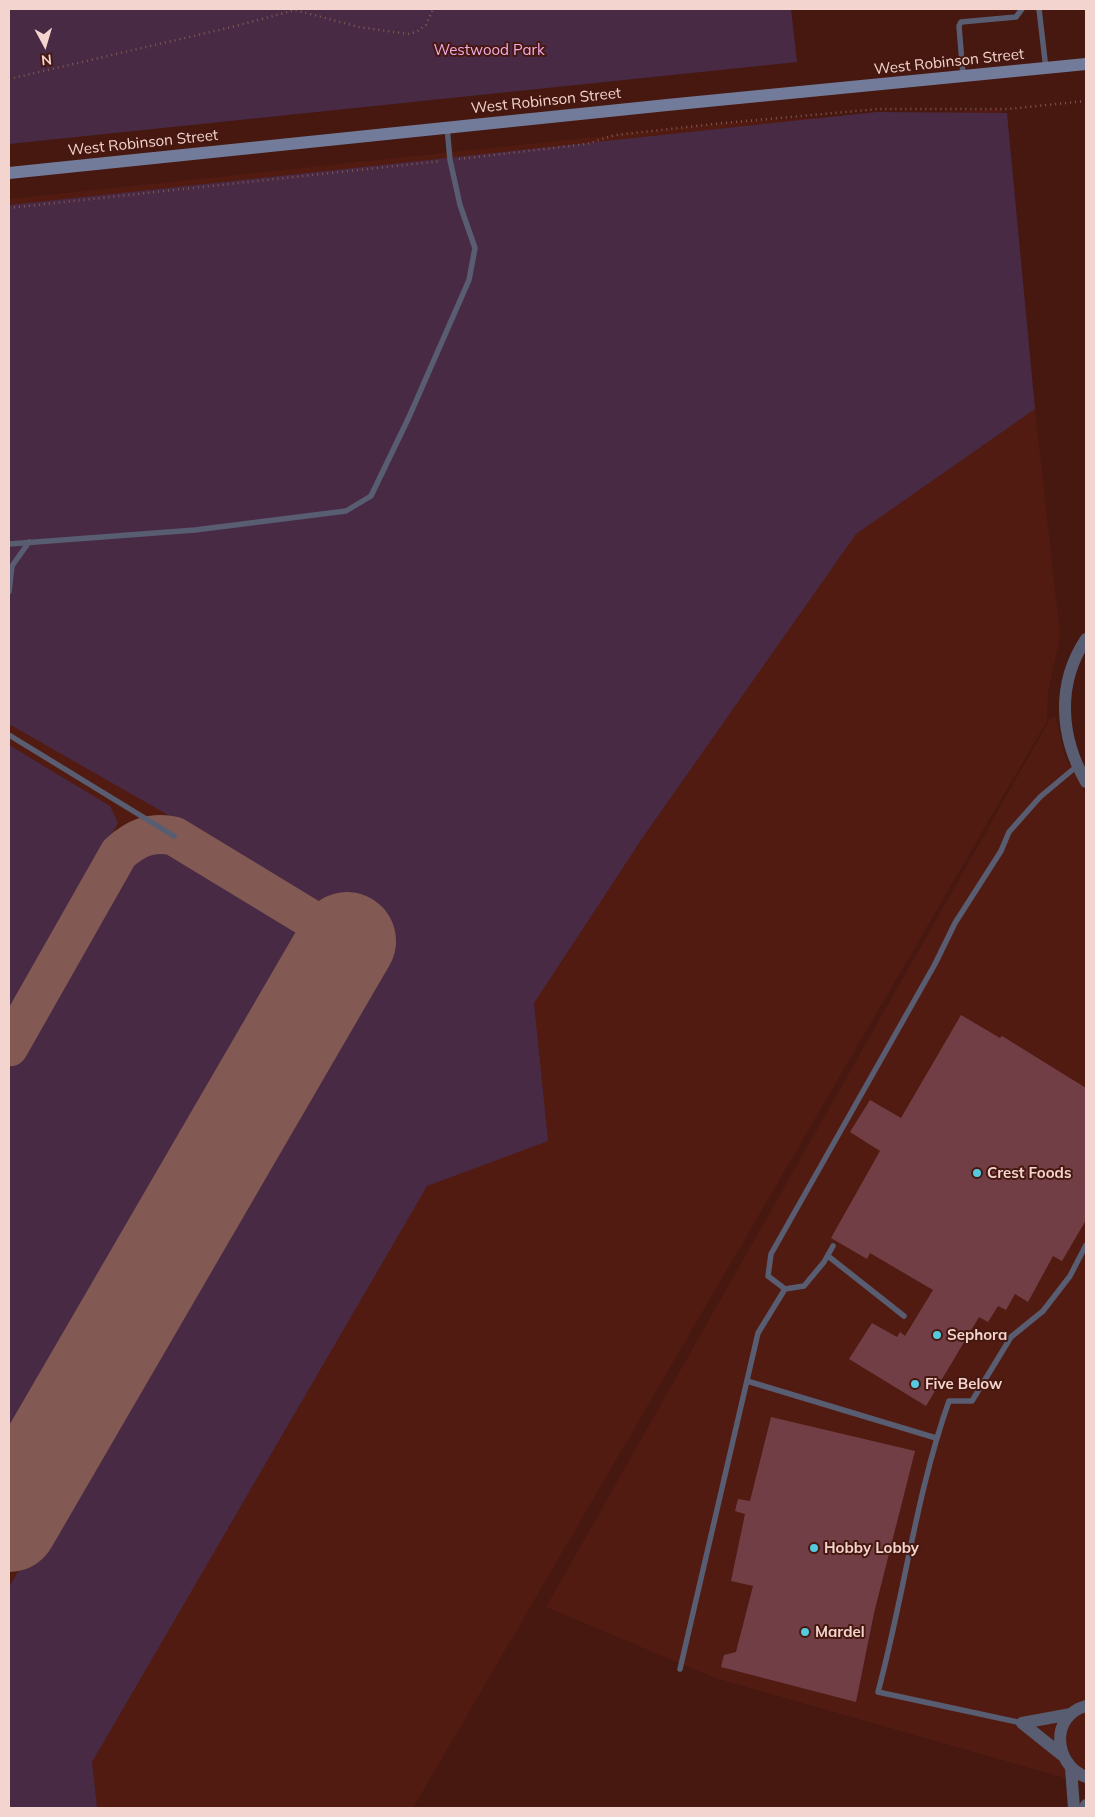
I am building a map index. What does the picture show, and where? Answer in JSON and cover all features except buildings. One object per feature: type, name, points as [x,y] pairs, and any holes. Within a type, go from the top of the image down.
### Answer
[{"type":"main road","name":"West Robinson Street","points":[[9,173],[1086,64]]},
{"type":"street","points":[[1086,639],[1078,651],[1069,677],[1064,712],[1069,744],[1077,766],[1086,782]]},
{"type":"street","points":[[1022,1723],[1071,1714],[1086,1706]]},
{"type":"street","points":[[1062,1756],[1060,1734],[1064,1723],[1071,1714]]},
{"type":"street","points":[[1022,1723],[1062,1756],[1071,1768],[1086,1777]]},
{"type":"street","points":[[1071,1768],[1074,1808]]},
{"type":"lane","points":[[963,77],[959,26],[961,22],[1016,17],[1022,9]]},
{"type":"lane","points":[[1040,9],[1046,69]]},
{"type":"lane","points":[[9,544],[195,530],[346,511],[372,496],[410,417],[469,280],[475,248],[460,205],[450,160],[447,128]]},
{"type":"lane","points":[[9,592],[12,566],[29,542]]},
{"type":"lane","points":[[9,735],[174,836]]},
{"type":"lane","points":[[833,1246],[828,1256],[804,1286],[785,1289],[768,1276],[771,1254],[935,964],[955,923],[1001,850],[1009,832],[1040,797],[1077,766]]},
{"type":"lane","points":[[1022,1723],[878,1692],[892,1639],[936,1438],[949,1401],[972,1401],[1012,1338],[1043,1311],[1070,1276],[1086,1245]]},
{"type":"lane","points":[[828,1256],[904,1316]]},
{"type":"lane","points":[[680,1669],[758,1333],[785,1289]]},
{"type":"lane","points":[[747,1382],[936,1438]]},
{"type":"path","points":[[9,79],[232,27],[295,10],[359,27],[408,34],[416,32],[426,25],[433,9]]},
{"type":"path","points":[[9,208],[587,144],[615,135],[723,123],[879,109],[1008,109],[1086,101]]},
{"type":"shaded area","points":[[1002,109],[1059,626],[1059,641],[1048,694],[1047,721],[413,1808],[9,1808],[9,199],[745,121]]},
{"type":"shaded area","points":[[1055,716],[1065,756],[1086,795],[1086,1784],[715,1678],[546,1607],[1050,719]]},
{"type":"green space","name":"Westwood Park","points":[[9,9],[791,9],[797,62],[9,144]]},
{"type":"green space","points":[[876,112],[1007,113],[1035,409],[856,534],[643,837],[534,1003],[548,1141],[427,1186],[92,1762],[97,1808],[9,1808],[9,1587],[390,931],[333,899],[329,907],[9,724],[9,205]]},
{"type":"green space","points":[[9,745],[110,806],[118,823],[9,1016]]},
{"type":"green space","points":[[153,846],[173,851],[283,914],[295,927],[298,958],[9,1456],[9,1071],[130,863],[141,851]]},
{"type":"taxiway","points":[[9,1047],[119,853],[144,837],[158,834],[174,836],[347,941]]},
{"type":"runway","points":[[9,1523],[347,941]]},
{"type":"place","name":"Crest Foods","points":[[977,1173]]},
{"type":"place","name":"Sephora","points":[[937,1335]]},
{"type":"place","name":"Five Below","points":[[915,1384]]},
{"type":"place","name":"Hobby Lobby","points":[[814,1548]]},
{"type":"place","name":"Mardel","points":[[805,1632]]}]
